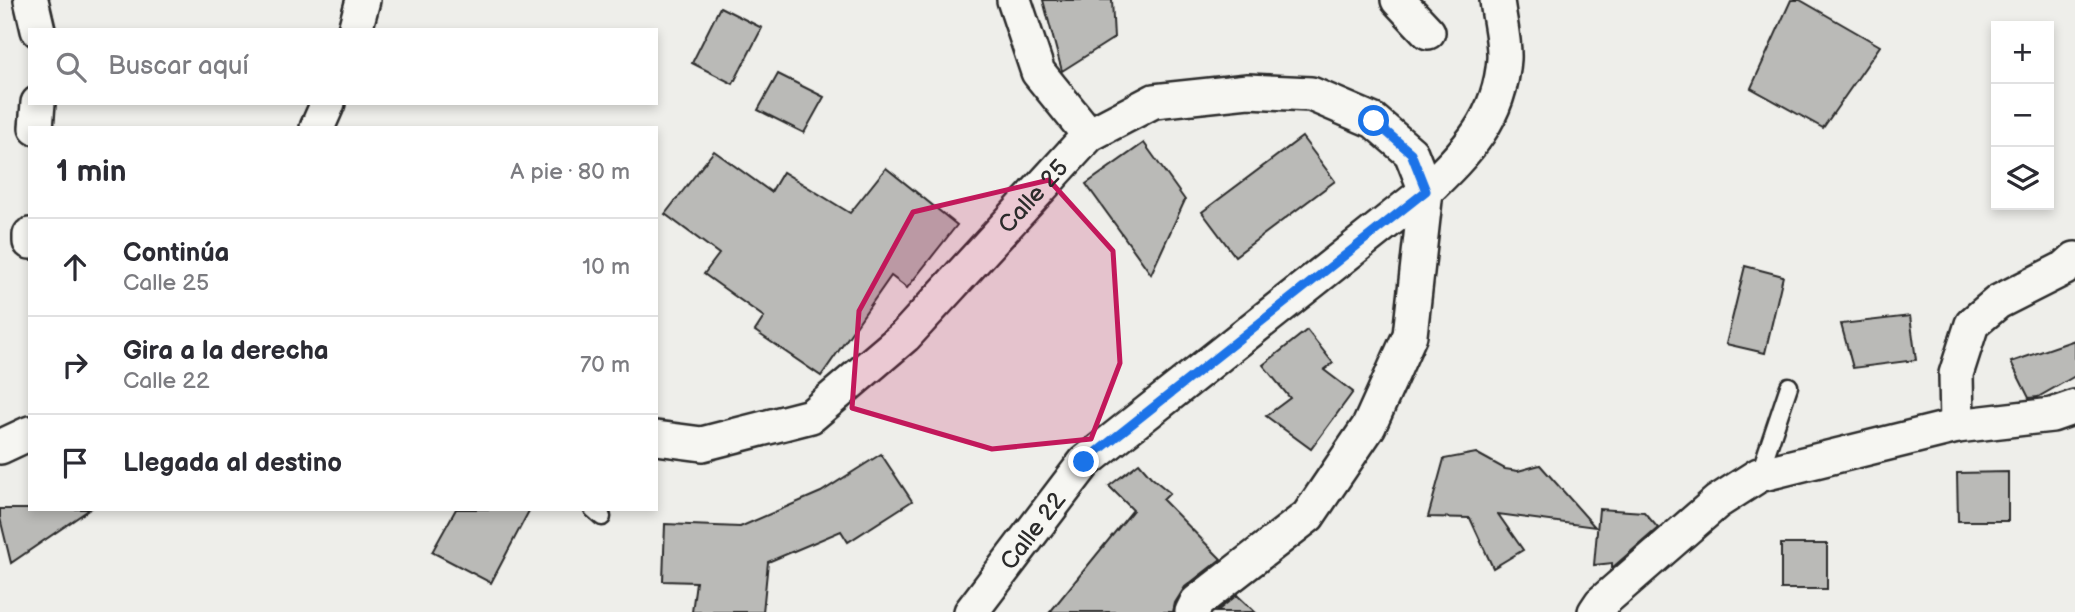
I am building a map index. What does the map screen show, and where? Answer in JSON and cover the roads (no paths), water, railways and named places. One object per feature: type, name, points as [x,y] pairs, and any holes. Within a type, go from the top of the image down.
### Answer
[{"type":"street","points":[[31,0],[38,28]]},
{"type":"street","points":[[356,28],[363,0]]},
{"type":"street","points":[[1014,0],[1038,72],[1089,135]]},
{"type":"street","points":[[1398,0],[1428,32]]},
{"type":"street","name":"Calle 22","points":[[971,612],[1084,462],[1426,191],[1464,154],[1496,103],[1504,58],[1497,0]]},
{"type":"street","name":"Calle 25","points":[[658,438],[702,444],[811,416],[905,336],[1089,135],[1154,101],[1248,90],[1311,94],[1374,121],[1411,153],[1426,191]]},
{"type":"street","points":[[36,126],[38,105]]},
{"type":"street","points":[[318,126],[327,105]]},
{"type":"street","points":[[1192,612],[1197,601],[1308,516],[1369,426],[1410,335],[1426,191]]},
{"type":"street","points":[[1957,426],[1956,374],[1972,324],[1998,302],[2065,268],[2075,259]]},
{"type":"street","points":[[1595,612],[1601,603],[1717,502],[1759,475],[1957,426],[2052,415],[2075,407]]},
{"type":"street","points":[[0,447],[28,434]]},
{"type":"lane","points":[[1759,475],[1789,386]]}]
